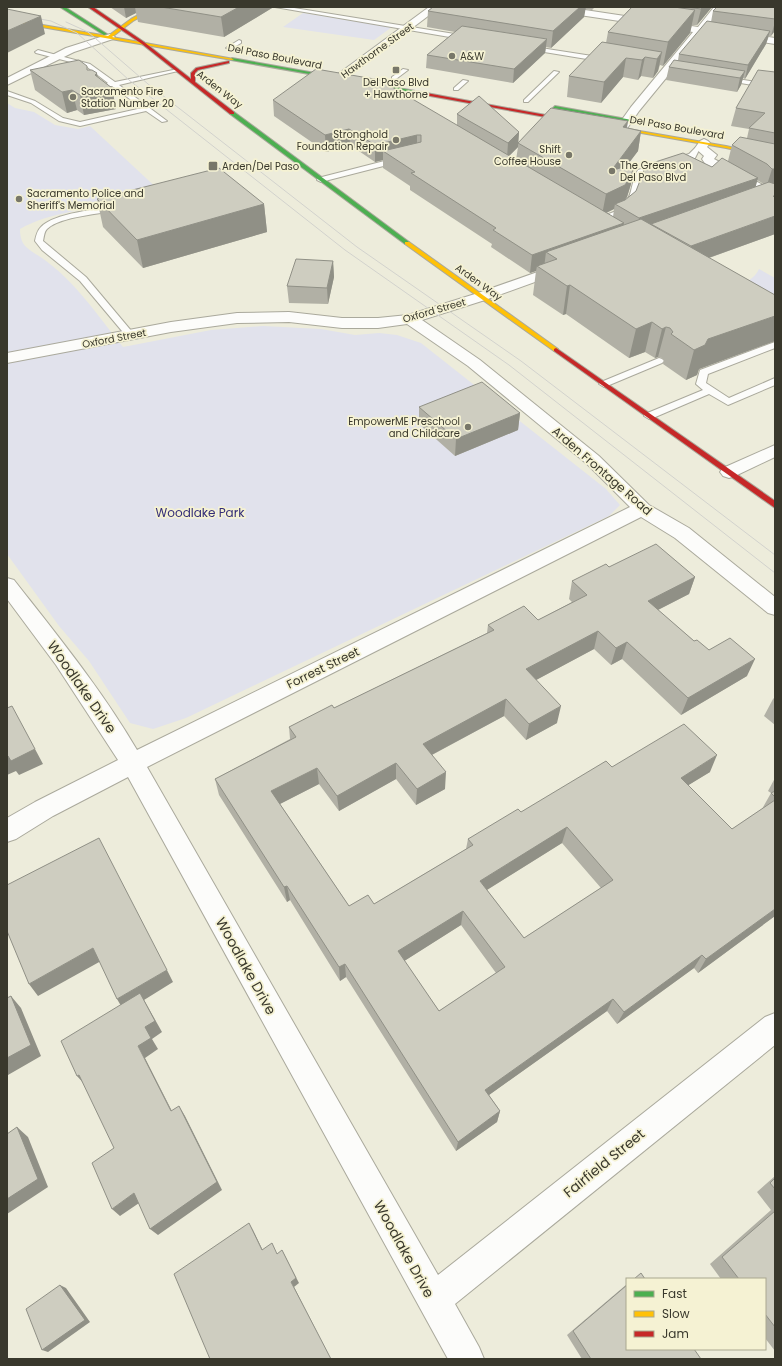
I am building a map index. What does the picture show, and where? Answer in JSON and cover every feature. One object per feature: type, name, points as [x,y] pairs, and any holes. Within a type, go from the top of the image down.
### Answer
[{"type":"main road","name":"Arden Way","points":[[62,7],[110,37],[176,70]]},
{"type":"main road","name":"Arden Way","points":[[90,7],[124,28],[176,70],[321,180],[480,296],[775,505]]},
{"type":"main road","points":[[110,37],[124,28],[132,20],[156,7]]},
{"type":"main road","points":[[60,17],[144,32]]},
{"type":"main road","name":"Del Paso Boulevard","points":[[7,20],[110,37],[338,79],[410,81]]},
{"type":"main road","name":"Del Paso Boulevard","points":[[225,48],[240,46]]},
{"type":"main road","points":[[193,82],[193,73],[197,69],[221,63],[242,61]]},
{"type":"main road","name":"Del Paso Boulevard","points":[[336,68],[364,73]]},
{"type":"main road","name":"Del Paso Boulevard","points":[[392,81],[551,118],[582,122]]},
{"type":"main road","points":[[452,88],[471,92]]},
{"type":"main road","name":"Del Paso Boulevard","points":[[549,105],[703,146],[775,158]]},
{"type":"main road","name":"Del Paso Boulevard","points":[[606,126],[643,122]]},
{"type":"street","name":"Hawthorne Street","points":[[338,79],[348,70],[404,32],[435,7]]},
{"type":"street","points":[[546,7],[775,41]]},
{"type":"street","points":[[625,124],[672,71],[699,30],[719,7]]},
{"type":"street","points":[[9,80],[56,56],[110,37]]},
{"type":"street","points":[[392,81],[395,93],[403,103]]},
{"type":"street","points":[[703,146],[711,155],[708,159],[710,162],[771,196]]},
{"type":"street","points":[[749,200],[771,196]]},
{"type":"street","points":[[586,212],[612,227]]},
{"type":"street","name":"Oxford Street","points":[[7,358],[171,327],[237,318],[289,317],[342,324],[378,323],[410,319],[577,262]]},
{"type":"street","name":"Arden Frontage Road","points":[[410,319],[474,363],[593,460],[642,509],[682,533],[775,608]]},
{"type":"street","points":[[729,472],[775,450]]},
{"type":"street","name":"Forrest Street","points":[[7,831],[44,809],[183,738],[642,509]]},
{"type":"street","name":"Woodlake Drive","points":[[7,585],[64,659],[119,740],[467,1359]]},
{"type":"street","name":"Fairfield Street","points":[[433,1300],[775,1027]]},
{"type":"lane","points":[[278,7],[404,32],[474,39]]},
{"type":"lane","points":[[520,46],[613,61]]},
{"type":"lane","points":[[38,52],[88,65],[164,121]]},
{"type":"lane","points":[[657,68],[672,71]]},
{"type":"lane","points":[[101,87],[176,70]]},
{"type":"lane","points":[[392,81],[405,70]]},
{"type":"lane","points":[[526,101],[556,72]]},
{"type":"lane","points":[[721,79],[775,87]]},
{"type":"lane","points":[[452,88],[465,81]]},
{"type":"lane","points":[[7,93],[33,102],[61,120],[80,124],[146,108]]},
{"type":"lane","points":[[33,102],[45,99]]},
{"type":"lane","points":[[544,125],[551,118]]},
{"type":"lane","points":[[599,220],[622,212],[630,205],[637,178],[641,172],[692,156],[697,149],[703,146]]},
{"type":"lane","points":[[321,180],[410,156]]},
{"type":"lane","points":[[129,206],[55,222],[40,233],[39,241],[45,248],[83,279],[130,335]]},
{"type":"lane","points":[[775,345],[703,372],[701,384],[728,402],[775,381]]},
{"type":"lane","points":[[604,384],[659,361]]},
{"type":"lane","points":[[649,416],[710,390]]},
{"type":"green space","points":[[303,13],[392,27],[374,40],[283,27]]},
{"type":"green space","name":"Woodlake Park","points":[[7,103],[15,108],[34,112],[55,125],[78,129],[90,126],[161,192],[51,216],[20,229],[20,235],[26,247],[54,267],[76,288],[123,347],[211,330],[263,326],[321,329],[355,335],[379,333],[397,335],[421,343],[606,489],[620,505],[609,516],[186,718],[153,729],[130,723],[89,661],[59,626],[7,554]]},
{"type":"green space","points":[[759,269],[775,278],[775,298],[733,289],[755,276]]},
{"type":"building","points":[[161,7],[239,7],[221,17]]},
{"type":"building","points":[[433,7],[580,7],[553,31],[428,11]]},
{"type":"building","points":[[632,7],[674,7],[695,10],[668,42],[608,32]]},
{"type":"building","points":[[686,7],[703,7],[701,9]]},
{"type":"building","points":[[717,7],[775,7],[775,19],[713,11]]},
{"type":"building","points":[[7,9],[41,16],[7,31]]},
{"type":"building","points":[[707,21],[770,31],[748,65],[679,54]]},
{"type":"building","points":[[462,26],[547,39],[514,69],[427,55]]},
{"type":"building","points":[[602,42],[662,52],[657,59],[645,57],[642,60],[626,58],[604,82],[569,76]]},
{"type":"building","points":[[79,60],[87,66],[87,70],[92,70],[97,73],[95,75],[112,88],[80,95],[72,90],[62,92],[30,70]]},
{"type":"building","points":[[674,60],[745,71],[740,78],[669,67]]},
{"type":"building","points":[[316,69],[380,80],[624,223],[532,255],[493,230],[496,228],[411,173],[415,172],[383,151],[421,142],[421,135],[375,145],[349,129],[325,135],[273,100]]},
{"type":"building","points":[[758,70],[775,72],[775,133],[749,128],[765,113],[736,108]]},
{"type":"building","points":[[479,96],[519,132],[508,143],[457,114]]},
{"type":"building","points":[[551,108],[628,121],[623,127],[641,131],[611,171],[635,163],[631,176],[625,185],[606,194],[518,143]]},
{"type":"building","points":[[740,137],[775,144],[775,169],[772,169],[767,164],[732,145]]},
{"type":"building","points":[[683,153],[712,167],[722,158],[758,178],[639,218],[615,204],[625,200],[636,191],[646,165]]},
{"type":"building","points":[[219,168],[264,204],[137,240],[97,199]]},
{"type":"building","points":[[769,182],[775,184],[775,216],[691,246],[651,224]]},
{"type":"building","points":[[641,219],[775,295],[775,316],[708,339],[705,345],[694,350],[671,334],[673,332],[670,328],[666,327],[662,329],[652,322],[636,329],[570,285],[567,286],[537,266],[557,259],[546,252]]},
{"type":"building","points":[[296,259],[333,261],[327,288],[287,286]]},
{"type":"building","points":[[482,382],[520,413],[456,439],[419,407]]},
{"type":"building","points":[[656,544],[695,577],[648,601],[694,641],[697,640],[709,650],[730,638],[755,659],[688,698],[627,642],[616,648],[598,631],[526,669],[561,706],[529,724],[506,699],[423,744],[446,772],[417,789],[396,763],[337,796],[317,768],[271,791],[349,906],[368,895],[374,904],[473,845],[468,839],[518,809],[521,812],[606,761],[612,767],[684,724],[717,755],[681,778],[732,829],[775,800],[775,909],[706,959],[702,955],[624,1012],[613,999],[485,1090],[500,1111],[458,1142],[345,964],[339,967],[287,886],[284,887],[215,779],[296,737],[289,727],[332,705],[334,708],[494,630],[488,625],[524,606],[538,620],[587,595],[572,581],[606,564],[609,567]],"holes":[[[567,827],[613,880],[524,938],[480,881]],[[463,911],[505,967],[439,1011],[398,951]]]},
{"type":"building","points":[[12,706],[35,749],[11,761],[7,756],[7,708]]},
{"type":"building","points":[[775,791],[775,797],[771,793]]},
{"type":"building","points":[[99,838],[167,970],[117,999],[93,948],[29,984],[7,931],[7,885]]},
{"type":"building","points":[[140,993],[155,1021],[145,1027],[151,1038],[138,1046],[171,1111],[179,1106],[217,1182],[150,1229],[134,1193],[112,1209],[92,1163],[114,1148],[61,1041]]},
{"type":"building","points":[[11,996],[31,1045],[7,1058],[7,998]]},
{"type":"building","points":[[17,1127],[38,1179],[7,1199],[7,1134]]},
{"type":"building","points":[[775,1178],[775,1189],[770,1183]]},
{"type":"building","points":[[775,1211],[775,1327],[766,1315],[766,1278],[738,1278],[722,1257]]},
{"type":"building","points":[[249,1223],[262,1250],[272,1243],[277,1254],[282,1250],[296,1278],[291,1282],[331,1359],[210,1359],[174,1274]]},
{"type":"building","points":[[641,1273],[644,1278],[635,1278]]},
{"type":"building","points":[[60,1285],[85,1320],[42,1350],[26,1309]]},
{"type":"building","points":[[626,1286],[626,1350],[695,1350],[701,1359],[591,1359],[573,1331]]},
{"type":"tram line","points":[[7,13],[51,21],[77,33],[129,80],[345,250],[509,365],[775,573]]},
{"type":"tram line","points":[[66,22],[88,32],[148,84],[357,247],[521,361],[775,555]]},
{"type":"traffic: fast","points":[[62,7],[105,34]]},
{"type":"traffic: fast","points":[[232,59],[421,93]]},
{"type":"traffic: fast","points":[[555,107],[632,121]]},
{"type":"traffic: fast","points":[[232,113],[407,243]]},
{"type":"traffic: slow","points":[[110,37],[132,20],[156,7]]},
{"type":"traffic: slow","points":[[7,20],[232,59]]},
{"type":"traffic: slow","points":[[613,127],[726,147],[775,158]]},
{"type":"traffic: slow","points":[[407,243],[556,350]]},
{"type":"traffic: jam","points":[[90,7],[143,43],[232,113]]},
{"type":"traffic: jam","points":[[193,82],[193,73],[197,69],[228,62]]},
{"type":"traffic: jam","points":[[421,93],[573,121]]},
{"type":"traffic: jam","points":[[556,350],[775,505]]},
{"type":"place","name":"A&W","points":[[452,56]]},
{"type":"place","name":"Del Paso Blvd + Hawthorne","points":[[396,70]]},
{"type":"place","name":"Sacramento Fire Station Number 20","points":[[73,97]]},
{"type":"place","name":"Stronghold Foundation Repair","points":[[396,140]]},
{"type":"place","name":"Shift Coffee House","points":[[569,155]]},
{"type":"place","name":"Arden/Del Paso","points":[[213,166]]},
{"type":"place","name":"The Greens on Del Paso Blvd","points":[[612,171]]},
{"type":"place","name":"Sacramento Police and Sheriff's Memorial","points":[[19,199]]},
{"type":"place","name":"EmpowerME Preschool and Childcare","points":[[468,427]]}]
